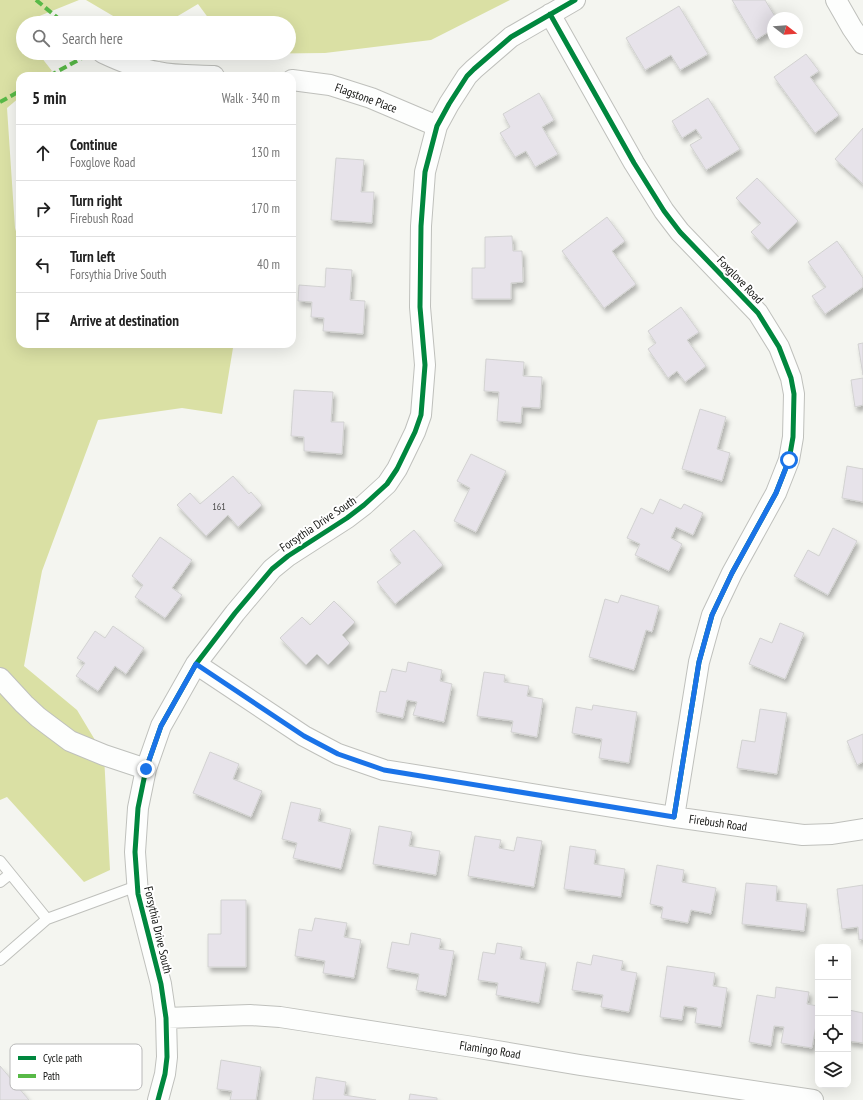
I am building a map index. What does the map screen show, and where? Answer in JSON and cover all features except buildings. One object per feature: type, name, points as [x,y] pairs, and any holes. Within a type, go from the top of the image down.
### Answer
[{"type":"street","name":"Forsythia Drive South","points":[[158,1100],[165,1074],[167,1058],[166,1018],[161,984],[138,894],[135,852],[138,808],[146,769],[161,726],[196,664],[234,613],[272,570],[288,556],[364,505],[386,484],[397,469],[415,432],[420,415],[425,365],[420,307],[421,226],[425,172],[437,126],[467,76],[474,69],[511,37],[575,0]]},
{"type":"street","points":[[836,0],[863,44]]},
{"type":"street","name":"Foxglove Road","points":[[550,14],[634,163],[664,211],[680,232],[758,313],[779,346],[791,378],[794,394],[794,437],[789,460],[776,493],[732,573],[712,615],[706,635],[699,662],[674,817]]},
{"type":"street","points":[[120,60],[157,72]]},
{"type":"street","name":"Flagstone Place","points":[[296,81],[330,85],[371,98],[437,126]]},
{"type":"street","name":"Firebush Road","points":[[196,664],[304,736],[338,754],[384,770],[674,817],[803,835],[832,834],[863,829]]},
{"type":"street","points":[[0,678],[38,717],[70,741],[104,755],[146,769]]},
{"type":"street","name":"Flamingo Road","points":[[166,1018],[250,1015],[280,1017],[813,1100]]},
{"type":"lane","points":[[0,861],[47,919]]},
{"type":"lane","points":[[0,882],[10,874]]},
{"type":"lane","points":[[0,960],[47,919],[137,886]]},
{"type":"green space","points":[[0,0],[79,0],[39,16],[16,16],[16,60],[43,60],[52,71],[16,72],[16,100],[7,108],[16,231],[16,348],[233,348],[222,414],[182,408],[98,420],[42,571],[24,666],[77,710],[104,755],[110,870],[84,882],[7,797],[0,800]]},
{"type":"green space","points":[[86,0],[510,0],[431,40],[325,53],[296,53],[296,16],[207,16],[198,4],[178,16],[113,16]]},
{"type":"marked path","points":[[36,0],[55,16]]},
{"type":"marked path","points":[[56,72],[78,60]]},
{"type":"marked path","points":[[0,102],[16,93]]},
{"type":"cycle path","points":[[158,1100],[165,1074],[167,1057],[166,1018],[161,984],[138,894],[135,852],[138,808],[146,769],[161,726],[196,664],[235,613],[272,569],[288,556],[347,518],[364,505],[387,484],[397,469],[415,432],[421,415],[425,365],[420,307],[421,226],[425,172],[437,126],[467,76],[474,69],[511,37],[575,0]]},
{"type":"cycle path","points":[[550,14],[634,163],[664,211],[680,232],[758,313],[779,347],[791,378],[794,394],[793,437],[789,460],[776,493],[732,573],[712,615],[699,662],[674,817]]},
{"type":"route","points":[[146,769],[161,726],[196,664],[304,736],[338,754],[384,770],[674,817],[699,662],[712,615],[732,573],[776,493],[789,460]]}]
